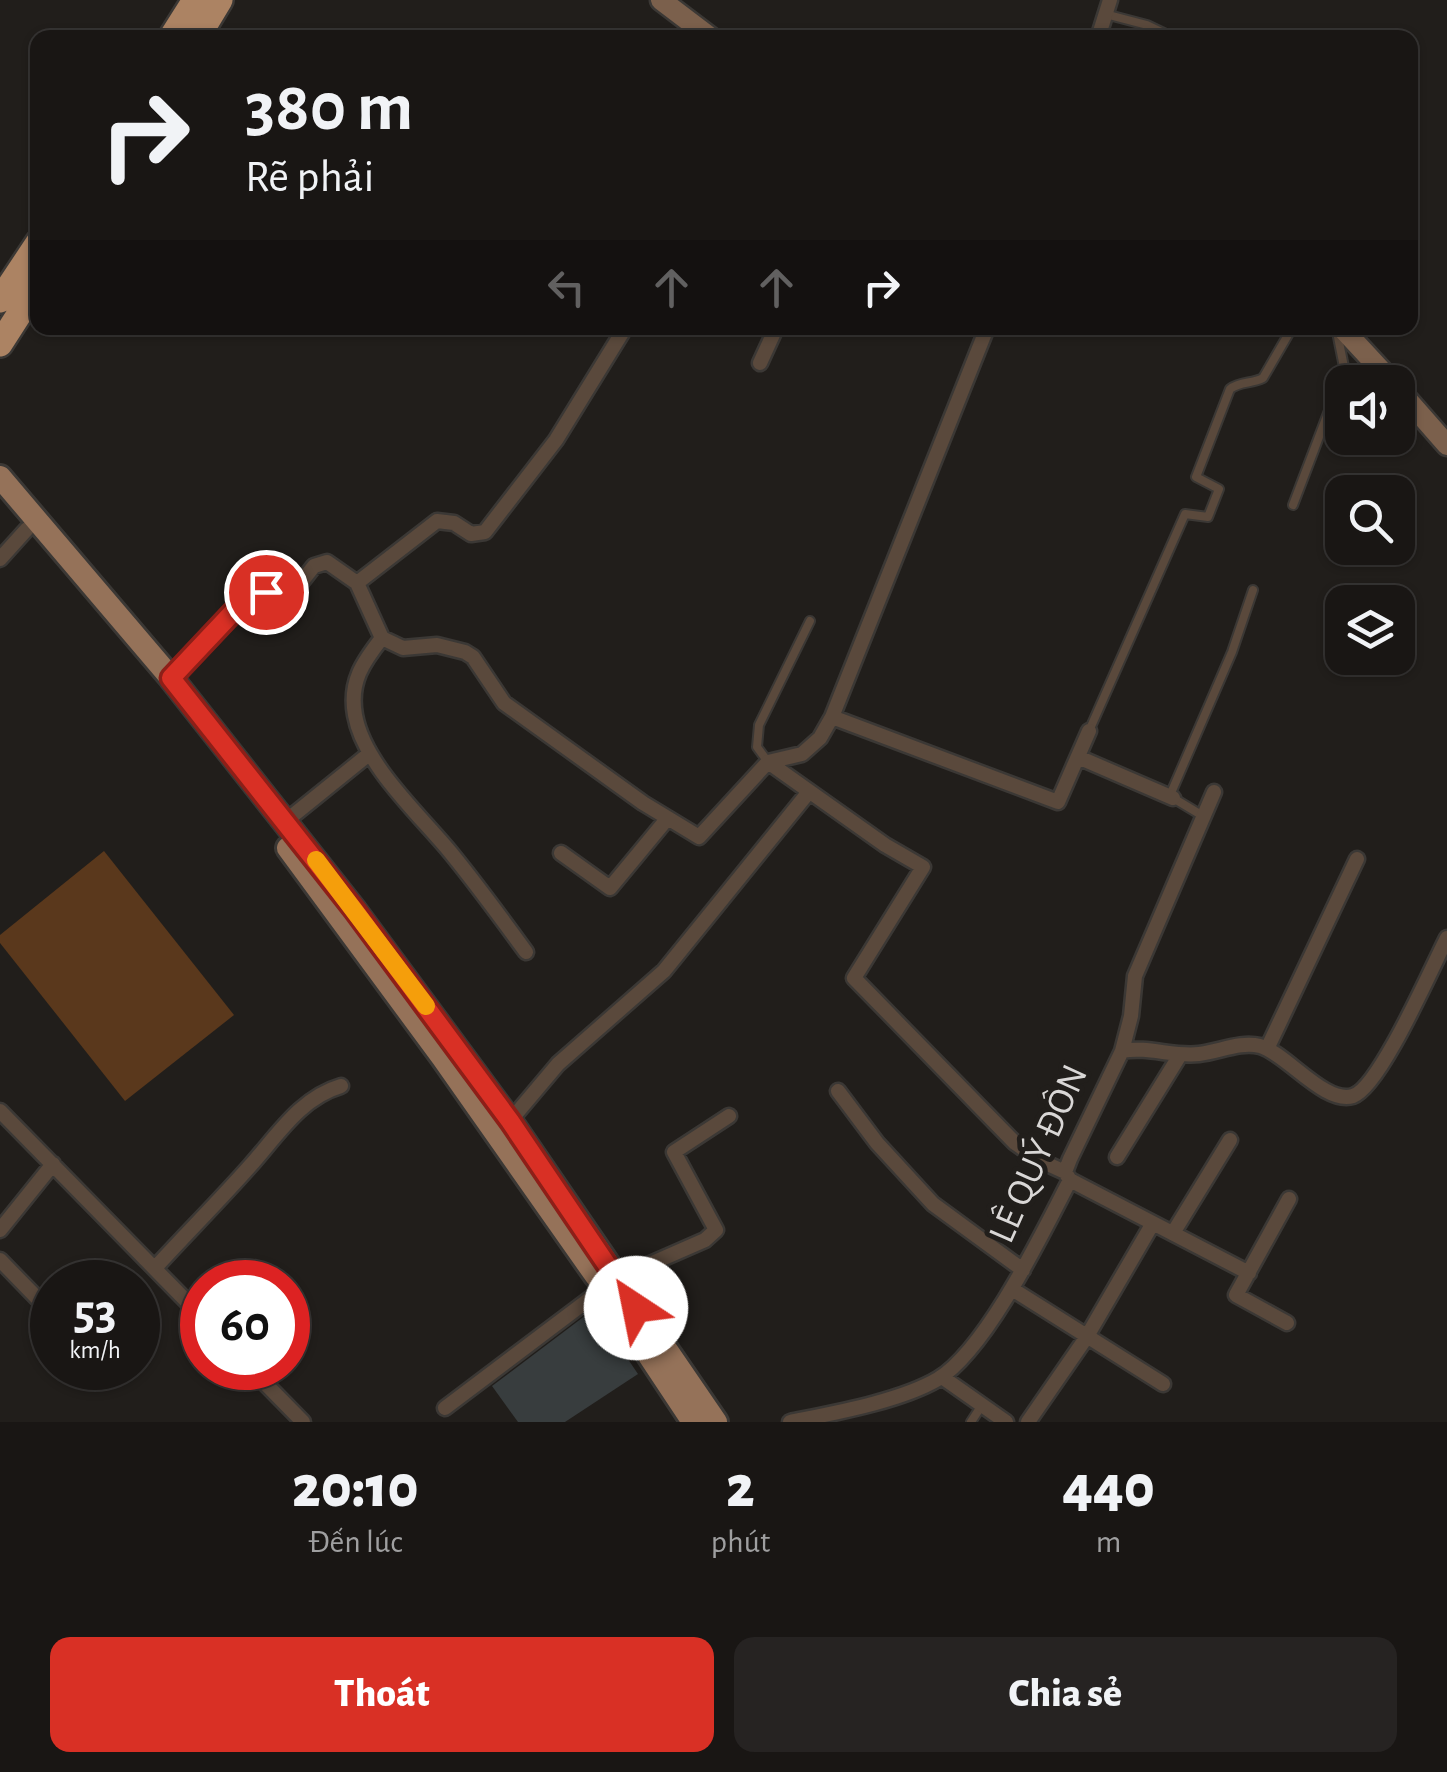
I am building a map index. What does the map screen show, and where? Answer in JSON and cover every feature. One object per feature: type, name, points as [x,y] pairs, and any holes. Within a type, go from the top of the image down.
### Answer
[{"type":"highway","points":[[176,30],[195,0]]},
{"type":"highway","points":[[201,30],[220,0]]},
{"type":"highway","points":[[0,300],[30,256]]},
{"type":"highway","points":[[0,344],[30,297]]},
{"type":"main road","points":[[0,476],[171,678],[286,822],[510,1121],[693,1422]]},
{"type":"main road","points":[[0,498],[232,772],[716,1422]]},
{"type":"street","points":[[661,0],[700,30]]},
{"type":"street","points":[[357,583],[437,520],[454,523],[471,534],[485,532],[556,440],[621,335]]},
{"type":"street","points":[[760,363],[773,335]]},
{"type":"street","points":[[171,678],[236,609],[266,592],[288,599],[320,562],[337,566],[357,583],[382,638],[403,648],[436,645],[473,657],[504,703],[667,819],[699,837],[768,762],[802,754],[820,738],[832,717],[984,335]]},
{"type":"street","points":[[1346,335],[1375,365]]},
{"type":"street","points":[[1415,408],[1447,445]]},
{"type":"street","points":[[0,558],[27,529]]},
{"type":"street","points":[[382,638],[360,666],[354,692],[354,712],[369,754],[476,883],[526,952]]},
{"type":"street","points":[[832,717],[1058,802],[1089,731]]},
{"type":"street","points":[[286,822],[369,754]]},
{"type":"street","points":[[1078,757],[1173,798]]},
{"type":"street","points":[[768,762],[923,867],[854,978],[1014,1143],[1041,1162],[1249,1273]]},
{"type":"street","points":[[510,1121],[558,1064],[664,971],[808,792]]},
{"type":"street","name":"LÊ QUÝ ĐÔN","points":[[790,1422],[916,1390],[942,1377],[967,1351],[1012,1289],[1068,1176],[1122,1051],[1135,976],[1214,792]]},
{"type":"street","points":[[561,853],[610,888],[667,819]]},
{"type":"street","points":[[1267,1049],[1356,859]]},
{"type":"street","points":[[1122,1051],[1201,1054],[1256,1045],[1322,1088],[1341,1097],[1352,1096],[1362,1090],[1407,1020],[1447,938]]},
{"type":"street","points":[[1118,1156],[1180,1054]]},
{"type":"street","points":[[160,1262],[282,1127],[323,1092],[341,1086]]},
{"type":"street","points":[[838,1091],[876,1143],[933,1204],[1023,1270]]},
{"type":"street","points":[[0,1111],[147,1260]]},
{"type":"street","points":[[445,1408],[610,1283],[705,1240],[716,1230],[674,1152],[729,1116]]},
{"type":"street","points":[[1172,1234],[1230,1140]]},
{"type":"street","points":[[0,1230],[53,1164]]},
{"type":"street","points":[[1287,1323],[1236,1295],[1290,1200]]},
{"type":"street","points":[[1028,1422],[1086,1338],[1153,1223]]},
{"type":"street","points":[[0,1260],[30,1291]]},
{"type":"street","points":[[160,1273],[180,1294]]},
{"type":"street","points":[[1012,1289],[1163,1384]]},
{"type":"street","points":[[942,1377],[1006,1422]]},
{"type":"street","points":[[272,1390],[303,1422]]},
{"type":"lane","points":[[1108,7],[1157,30]]},
{"type":"lane","points":[[1089,731],[1185,514],[1208,516],[1214,503],[1219,489],[1196,478],[1230,389],[1263,378],[1288,335]]},
{"type":"lane","points":[[1293,505],[1346,376],[1340,335]]},
{"type":"lane","points":[[1204,816],[1170,793],[1232,652],[1254,590]]},
{"type":"lane","points":[[768,762],[757,747],[756,736],[810,621]]},
{"type":"lane","points":[[971,1422],[982,1406]]},
{"type":"shaded area","points":[[104,851],[234,1015],[125,1101],[0,943],[0,935]]},
{"type":"building","points":[[594,1309],[638,1374],[565,1422],[518,1422],[492,1386]]},
{"type":"slow traffic","points":[[316,860],[426,1006]]},
{"type":"route","points":[[266,592],[236,609],[171,678],[355,911],[510,1121],[636,1308]]}]
